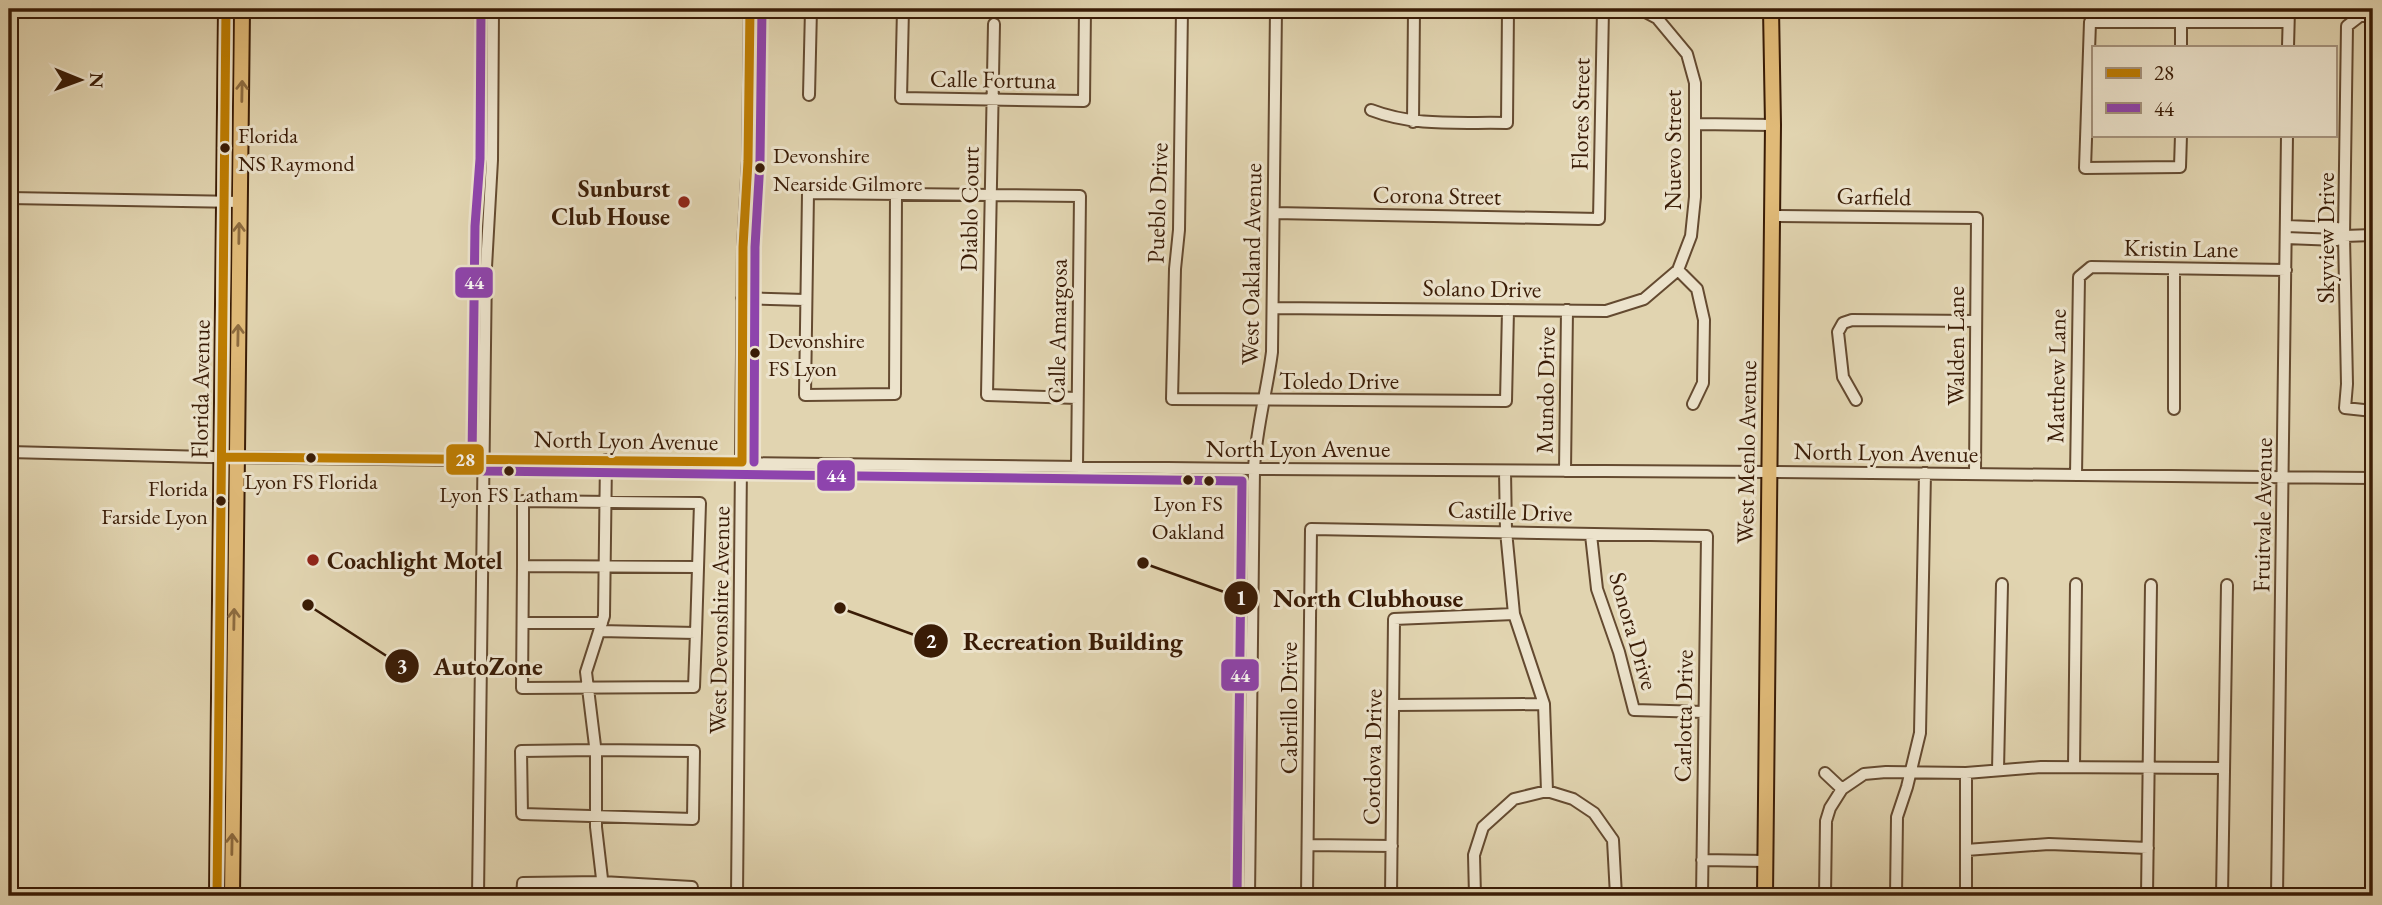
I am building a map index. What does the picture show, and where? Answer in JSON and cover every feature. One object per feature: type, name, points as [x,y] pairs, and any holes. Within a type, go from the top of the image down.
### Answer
[{"type":"main road","name":"Florida Avenue","points":[[226,9],[232,202]]},
{"type":"main road","name":"Florida Avenue","points":[[232,896],[229,457],[232,202],[242,9]]},
{"type":"main road","name":"West Menlo Avenue","points":[[1765,896],[1773,125],[1771,9]]},
{"type":"main road","name":"Florida Avenue","points":[[217,896],[219,664],[229,457]]},
{"type":"main road","points":[[219,664],[225,699],[225,790],[227,799],[233,800]]},
{"type":"street","points":[[478,896],[487,226],[492,160],[493,9]]},
{"type":"street","name":"West Devonshire Avenue","points":[[737,896],[742,298],[748,162],[750,9]]},
{"type":"street","points":[[809,95],[811,9]]},
{"type":"street","name":"Calle Fortuna","points":[[903,9],[901,98],[1084,101],[1086,9]]},
{"type":"street","name":"Pueblo Drive","points":[[1172,399],[1175,269],[1179,230],[1182,9]]},
{"type":"street","name":"West Oakland Avenue","points":[[1249,896],[1254,469],[1255,446],[1272,352],[1276,9]]},
{"type":"street","points":[[1413,122],[1414,9]]},
{"type":"street","points":[[1371,110],[1413,122],[1507,123],[1508,9]]},
{"type":"street","name":"Flores Street","points":[[1599,219],[1603,9]]},
{"type":"street","name":"Nuevo Street","points":[[1640,9],[1657,18],[1687,54],[1695,83],[1695,197],[1691,236],[1678,270]]},
{"type":"street","points":[[2288,9],[2288,46]]},
{"type":"street","name":"Skyview Drive","points":[[2373,16],[2360,16],[2347,26],[2344,236],[2347,384],[2345,408],[2373,411]]},
{"type":"street","points":[[2180,136],[2180,167],[2085,168],[2090,22],[2288,22]]},
{"type":"street","points":[[2181,22],[2181,46]]},
{"type":"street","name":"Diablo Court","points":[[994,24],[987,396],[1077,398]]},
{"type":"street","points":[[1696,124],[1773,125]]},
{"type":"street","name":"Fruitvale Avenue","points":[[2277,896],[2287,136]]},
{"type":"street","points":[[896,195],[895,394],[805,395],[808,194],[990,196]]},
{"type":"street","name":"Calle Amargosa","points":[[990,196],[1080,196],[1077,467]]},
{"type":"street","points":[[9,198],[232,202]]},
{"type":"street","name":"Corona Street","points":[[1274,213],[1599,219]]},
{"type":"street","name":"Garfield","points":[[1771,216],[1977,218]]},
{"type":"street","name":"Walden Lane","points":[[1975,474],[1977,218]]},
{"type":"street","points":[[2286,232],[2337,228],[2344,236],[2373,235]]},
{"type":"street","name":"Kristin Lane","points":[[2079,277],[2091,267],[2286,270]]},
{"type":"street","points":[[2174,268],[2174,410]]},
{"type":"street","points":[[1678,270],[1697,289],[1704,320],[1703,383],[1693,404]]},
{"type":"street","name":"Solano Drive","points":[[1273,308],[1606,310],[1644,299],[1678,270]]},
{"type":"street","name":"Matthew Lane","points":[[2076,475],[2079,277]]},
{"type":"street","points":[[742,298],[805,300]]},
{"type":"street","name":"Toledo Drive","points":[[1172,399],[1506,401],[1508,310]]},
{"type":"street","name":"Mundo Drive","points":[[1564,471],[1567,310]]},
{"type":"street","points":[[1856,400],[1843,377],[1838,332],[1843,323],[1852,320],[1976,321]]},
{"type":"street","name":"North Lyon Avenue","points":[[9,452],[1254,469],[2373,478]]},
{"type":"street","points":[[604,896],[596,816],[595,750],[586,673],[604,616],[606,460]]},
{"type":"street","points":[[1505,471],[1506,531],[1514,614],[1544,704],[1547,791]]},
{"type":"street","points":[[1896,896],[1897,817],[1920,733],[1925,473]]},
{"type":"street","points":[[523,501],[606,502],[700,503],[694,687],[522,688],[523,501]]},
{"type":"street","name":"Castille Drive","points":[[1311,529],[1707,536]]},
{"type":"street","name":"Cabrillo Drive","points":[[1307,896],[1311,529]]},
{"type":"street","name":"Sonora Drive","points":[[1591,535],[1597,589],[1619,652],[1634,710],[1704,712]]},
{"type":"street","name":"Carlotta Drive","points":[[1702,896],[1707,536]]},
{"type":"street","points":[[523,566],[698,567]]},
{"type":"street","points":[[1998,770],[2002,584]]},
{"type":"street","points":[[2074,767],[2076,584]]},
{"type":"street","points":[[2147,896],[2151,585]]},
{"type":"street","points":[[2222,896],[2227,585]]},
{"type":"street","name":"Cordova Drive","points":[[1391,896],[1394,619],[1514,614]]},
{"type":"street","points":[[523,623],[695,632]]},
{"type":"street","points":[[1394,705],[1544,704]]},
{"type":"street","points":[[521,751],[694,751],[692,819],[596,816],[522,814],[521,751]]},
{"type":"street","points":[[1825,896],[1826,821],[1830,807],[1842,789],[1864,774],[1966,773],[2041,766],[2224,768]]},
{"type":"street","points":[[1825,773],[1842,789]]},
{"type":"street","points":[[1966,773],[1966,896]]},
{"type":"street","points":[[1475,896],[1474,855],[1483,827],[1514,799],[1547,791],[1573,799],[1594,813],[1613,840],[1616,896]]},
{"type":"street","points":[[1966,850],[2049,844],[2148,848]]},
{"type":"street","points":[[1308,845],[1392,846]]},
{"type":"street","points":[[1702,860],[1765,862]]},
{"type":"street","points":[[522,896],[523,883],[602,882],[692,887],[692,896]]},
{"type":"transit line","name":"28","points":[[217,896],[226,9]]},
{"type":"transit line","name":"44","points":[[481,9],[480,159],[475,226],[474,467],[484,471],[1242,481],[1237,896]]},
{"type":"transit line","name":"28","points":[[222,457],[742,462],[743,247],[748,161],[750,9]]},
{"type":"transit line","name":"44","points":[[754,462],[755,247],[760,161],[762,9]]},
{"type":"place","name":"Florida NS Raymond","points":[[225,148]]},
{"type":"place","name":"Devonshire Nearside Gilmore","points":[[760,168]]},
{"type":"place","name":"Sunburst Club House","points":[[684,202]]},
{"type":"place","name":"Devonshire FS Lyon","points":[[755,353]]},
{"type":"place","name":"Lyon FS Florida","points":[[311,458]]},
{"type":"place","name":"Lyon FS Latham","points":[[509,471]]},
{"type":"place","name":"Lyon FS Oakland","points":[[1188,480]]},
{"type":"place","name":"Florida Farside Lyon","points":[[221,501]]},
{"type":"place","name":"Coachlight Motel","points":[[313,560]]},
{"type":"place","name":"North Clubhouse","points":[[1143,563]]},
{"type":"place","name":"AutoZone","points":[[308,605]]},
{"type":"place","name":"Recreation Building","points":[[840,608]]}]
